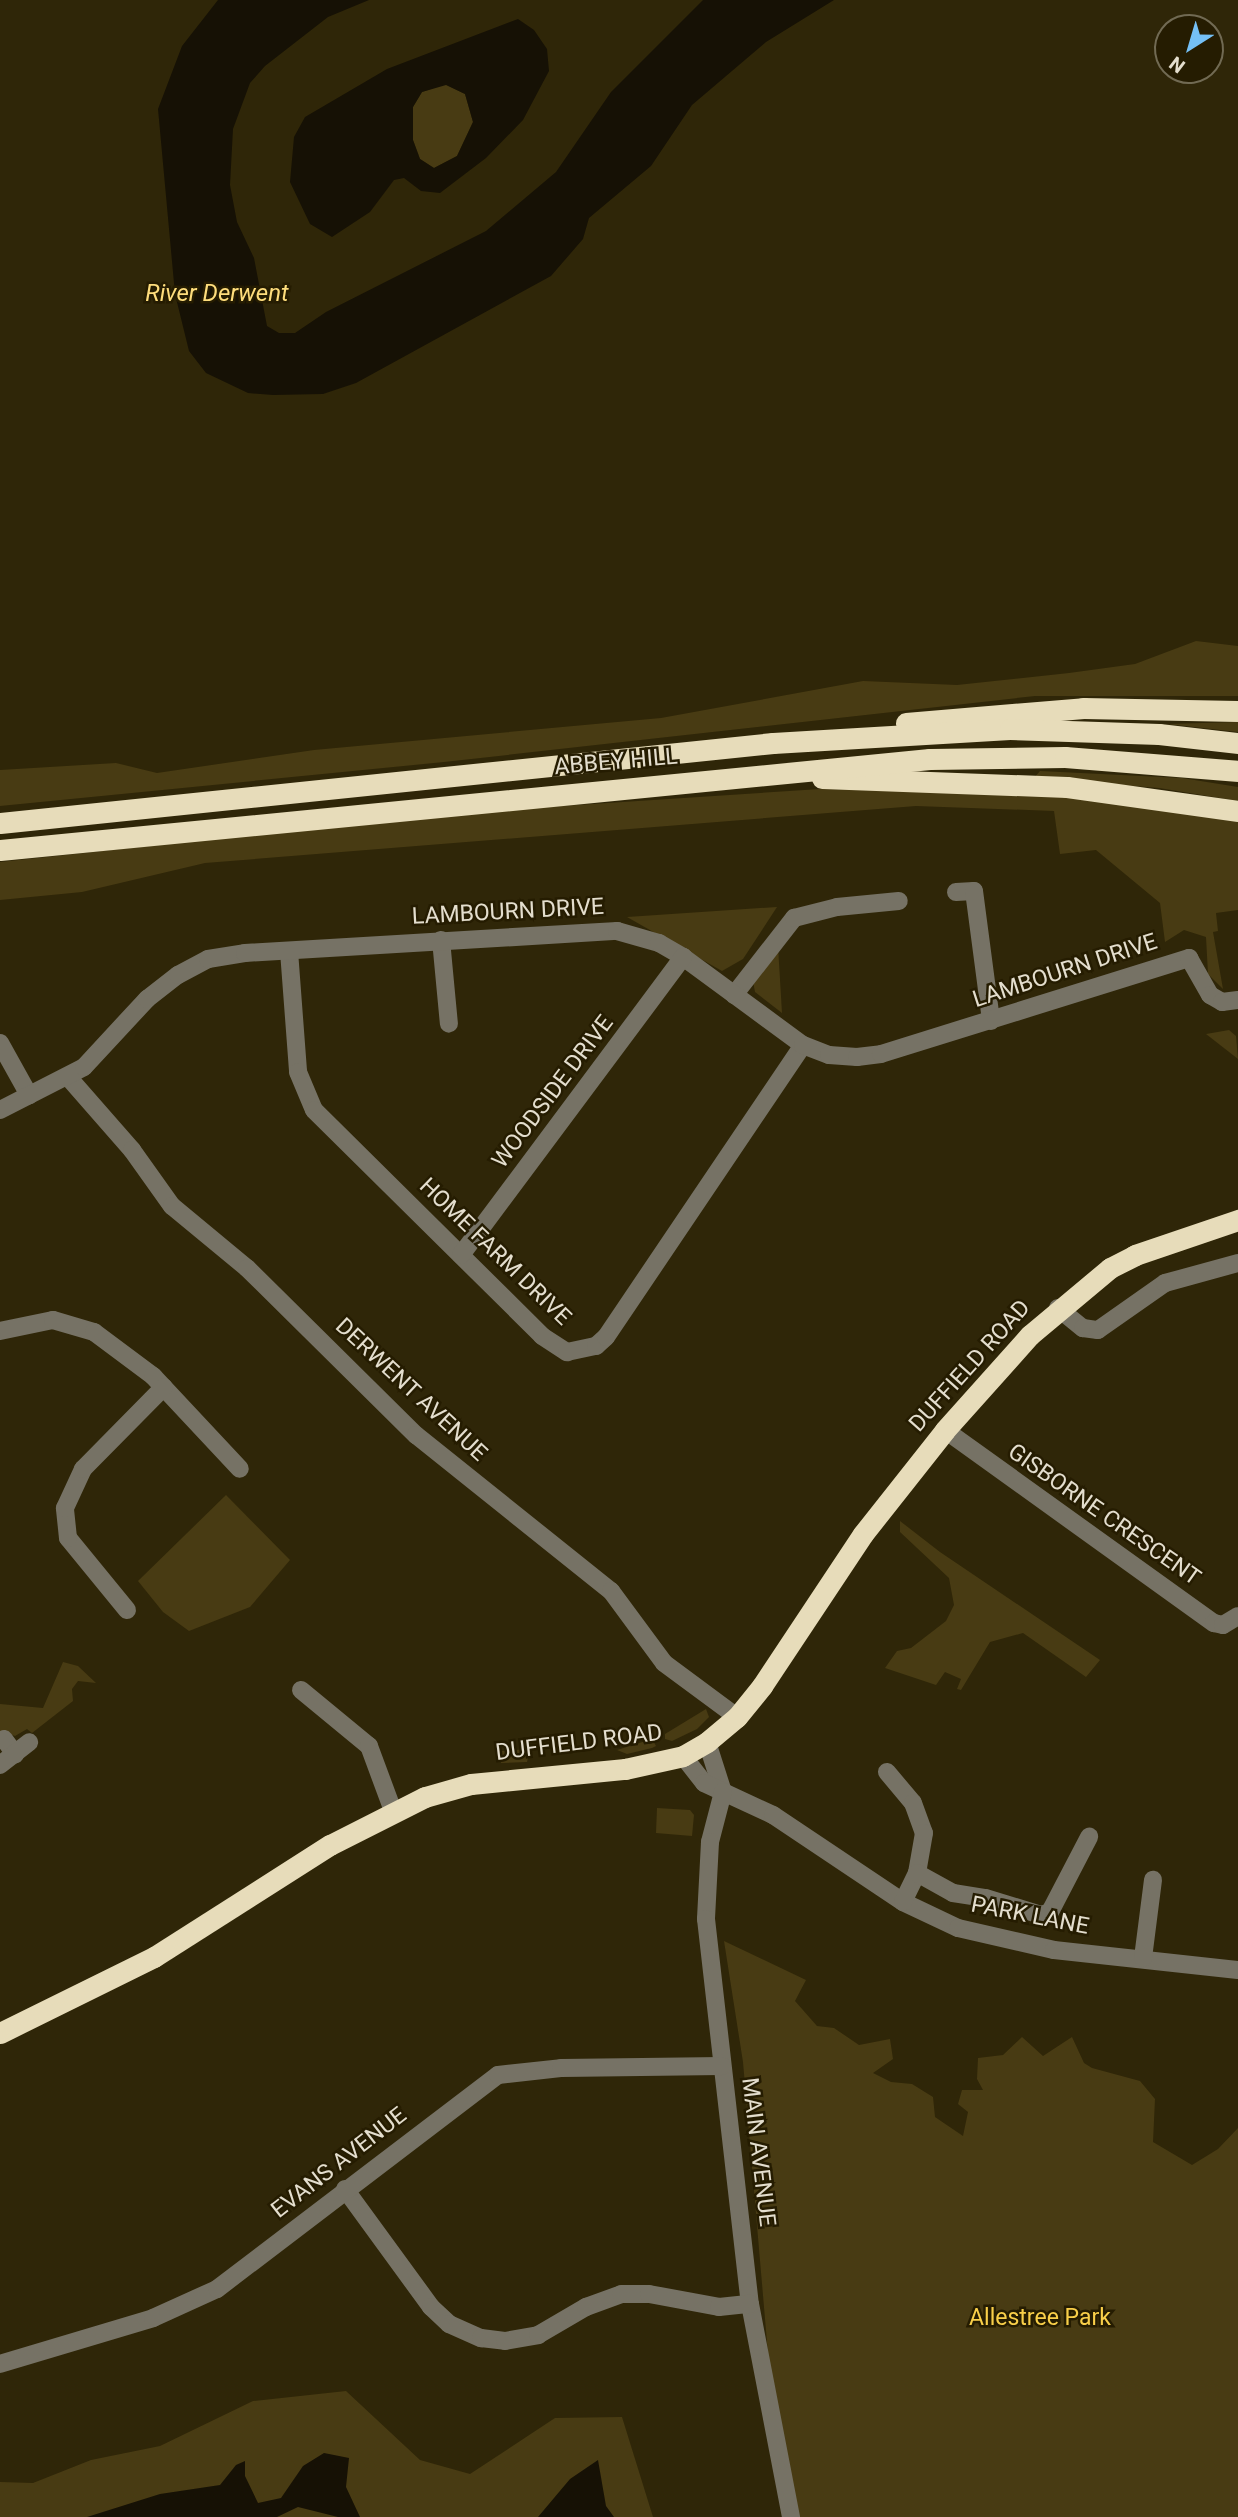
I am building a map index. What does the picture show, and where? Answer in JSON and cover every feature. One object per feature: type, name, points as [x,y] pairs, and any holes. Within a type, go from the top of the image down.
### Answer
[{"type":"highway","points":[[773,743],[949,716],[1083,708],[1238,712]]},
{"type":"highway","name":"ABBEY HILL","points":[[0,823],[773,743],[1010,729],[1159,734],[1238,743]]},
{"type":"highway","name":"ABBEY HILL","points":[[0,850],[918,760],[1065,757],[1238,771]]},
{"type":"highway","points":[[754,776],[1067,787],[1238,811]]},
{"type":"highway","name":"DUFFIELD ROAD","points":[[0,2033],[154,1957],[330,1845],[393,1811],[471,1784],[625,1769],[682,1756],[707,1742],[737,1717],[863,1534],[945,1430],[1058,1308],[1135,1255],[1238,1220]]},
{"type":"street","points":[[956,892],[974,891],[991,1021]]},
{"type":"street","points":[[734,995],[794,918],[837,907],[866,915],[898,901]]},
{"type":"street","name":"LAMBOURN DRIVE","points":[[0,1110],[29,1094],[69,1078],[100,1053],[147,999],[185,971],[218,956],[596,929],[639,936],[683,957],[803,1045],[829,1055],[881,1054],[1189,958],[1210,995],[1222,1002],[1238,1000]]},
{"type":"street","points":[[441,940],[449,1024]]},
{"type":"street","name":"HOME FARM DRIVE","points":[[289,951],[297,1059],[306,1097],[324,1121],[461,1255],[554,1345],[567,1352],[596,1346],[784,1078],[803,1045]]},
{"type":"street","name":"WOODSIDE DRIVE","points":[[461,1255],[683,957]]},
{"type":"street","points":[[0,1043],[29,1094]]},
{"type":"street","name":"DERWENT AVENUE","points":[[69,1078],[126,1143],[172,1206],[247,1268],[416,1435],[611,1591],[664,1662],[737,1717]]},
{"type":"street","name":"DUFFIELD ROAD","points":[[1058,1308],[1083,1328],[1098,1330],[1165,1283],[1238,1263]]},
{"type":"street","points":[[0,1331],[53,1320],[71,1324],[124,1351],[164,1387],[240,1469]]},
{"type":"street","points":[[127,1610],[68,1538],[65,1508],[83,1469],[164,1387]]},
{"type":"street","name":"GISBORNE CRESCENT","points":[[945,1430],[1214,1623],[1223,1625],[1238,1616]]},
{"type":"street","points":[[302,1690],[369,1746],[393,1811]]},
{"type":"street","points":[[4,1738],[15,1754]]},
{"type":"street","points":[[0,1765],[29,1742]]},
{"type":"street","points":[[707,1742],[723,1792]]},
{"type":"street","name":"PARK LANE","points":[[682,1756],[698,1778],[773,1815],[903,1902],[958,1928],[1002,1940],[1238,1970]]},
{"type":"street","points":[[887,1772],[920,1817],[924,1847],[917,1873],[903,1902]]},
{"type":"street","name":"MAIN AVENUE","points":[[723,1792],[710,1842],[706,1916],[750,2304],[791,2517]]},
{"type":"street","points":[[917,1873],[953,1893],[986,1898],[1041,1915],[1050,1912],[1089,1837]]},
{"type":"street","points":[[1143,1958],[1153,1880]]},
{"type":"street","name":"EVANS AVENUE","points":[[0,2364],[153,2318],[217,2289],[498,2074],[561,2068],[722,2066]]},
{"type":"street","points":[[345,2189],[431,2307],[449,2324],[481,2338],[505,2341],[538,2335],[593,2303],[621,2294],[649,2294],[719,2306],[750,2304]]},
{"type":"green space","points":[[445,84],[465,94],[473,122],[457,156],[434,168],[420,159],[413,140],[413,107],[422,92]]},
{"type":"green space","points":[[1196,641],[1238,646],[1238,696],[1035,696],[444,762],[0,806],[0,770],[116,763],[157,773],[314,750],[661,718],[863,681],[957,685],[1069,673],[1135,664]]},
{"type":"green space","points":[[1238,722],[1238,732],[1167,724]]},
{"type":"green space","points":[[1040,771],[1182,778],[1238,787],[1238,801],[1159,788],[1034,778]]},
{"type":"green space","points":[[820,789],[1071,794],[1238,818],[1238,910],[1216,913],[1218,931],[1213,932],[1223,989],[1208,974],[1206,937],[1184,930],[1165,942],[1160,903],[1096,850],[1060,854],[1054,811],[916,806],[205,863],[82,892],[0,900],[0,862],[456,813]]},
{"type":"green space","points":[[777,907],[743,959],[722,971],[627,917]]},
{"type":"green space","points":[[778,946],[782,1013],[755,992],[753,981]]},
{"type":"green space","points":[[1229,1030],[1236,1036],[1238,1059],[1206,1034]]},
{"type":"green space","points":[[226,1495],[290,1560],[250,1607],[189,1631],[163,1612],[138,1581]]},
{"type":"green space","points":[[900,1521],[940,1552],[1100,1660],[1086,1677],[1023,1633],[990,1642],[961,1690],[957,1689],[961,1679],[945,1672],[936,1685],[885,1668],[897,1651],[911,1648],[946,1621],[954,1605],[949,1578],[900,1532]]},
{"type":"green space","points":[[63,1662],[78,1666],[96,1683],[78,1681],[72,1689],[73,1701],[32,1733],[27,1729],[15,1736],[0,1731],[0,1704],[43,1708]]},
{"type":"green space","points":[[706,1709],[709,1717],[697,1729],[672,1741],[665,1739],[665,1734]]},
{"type":"green space","points":[[652,1739],[656,1746],[652,1748],[627,1754],[617,1750]]},
{"type":"green space","points":[[530,1749],[527,1762],[501,1763],[502,1751]]},
{"type":"green space","points":[[657,1808],[690,1810],[694,1815],[692,1836],[656,1833]]},
{"type":"green space","name":"Allestree Park","points":[[724,1941],[806,1980],[795,2001],[817,2026],[834,2028],[859,2045],[890,2039],[893,2059],[873,2073],[891,2082],[912,2084],[933,2097],[935,2117],[963,2136],[968,2112],[958,2104],[962,2090],[983,2090],[977,2079],[978,2058],[1003,2055],[1022,2037],[1043,2056],[1072,2037],[1084,2063],[1092,2068],[1140,2081],[1155,2099],[1153,2142],[1192,2165],[1218,2149],[1238,2128],[1238,2517],[782,2517],[743,2062]]},
{"type":"green space","points":[[346,2391],[420,2460],[470,2474],[555,2418],[622,2417],[653,2517],[0,2517],[0,2482],[33,2483],[91,2460],[160,2446],[253,2401]]},
{"type":"water","name":"River Derwent","points":[[218,0],[369,0],[328,17],[265,66],[250,83],[233,129],[230,185],[237,222],[254,258],[267,326],[279,333],[295,333],[326,312],[486,231],[556,172],[611,92],[703,0],[834,0],[766,42],[692,105],[651,166],[589,218],[583,239],[551,276],[356,383],[323,394],[273,395],[248,393],[206,373],[189,351],[175,294],[158,109],[182,46]]},
{"type":"water","points":[[518,19],[534,30],[547,49],[549,71],[523,120],[486,158],[440,193],[421,191],[404,178],[394,180],[370,212],[332,237],[310,224],[290,182],[294,137],[305,117],[387,69]],"holes":[[[446,85],[465,94],[473,122],[457,156],[434,168],[420,159],[413,140],[413,107],[422,92]]]},
{"type":"water","points":[[324,2453],[349,2458],[346,2487],[360,2517],[338,2517],[298,2507],[277,2517],[87,2517],[160,2494],[220,2485],[236,2465],[245,2461],[245,2476],[258,2503],[281,2498],[303,2466]]},
{"type":"water","points":[[598,2460],[606,2506],[614,2517],[538,2517],[570,2479]]}]
